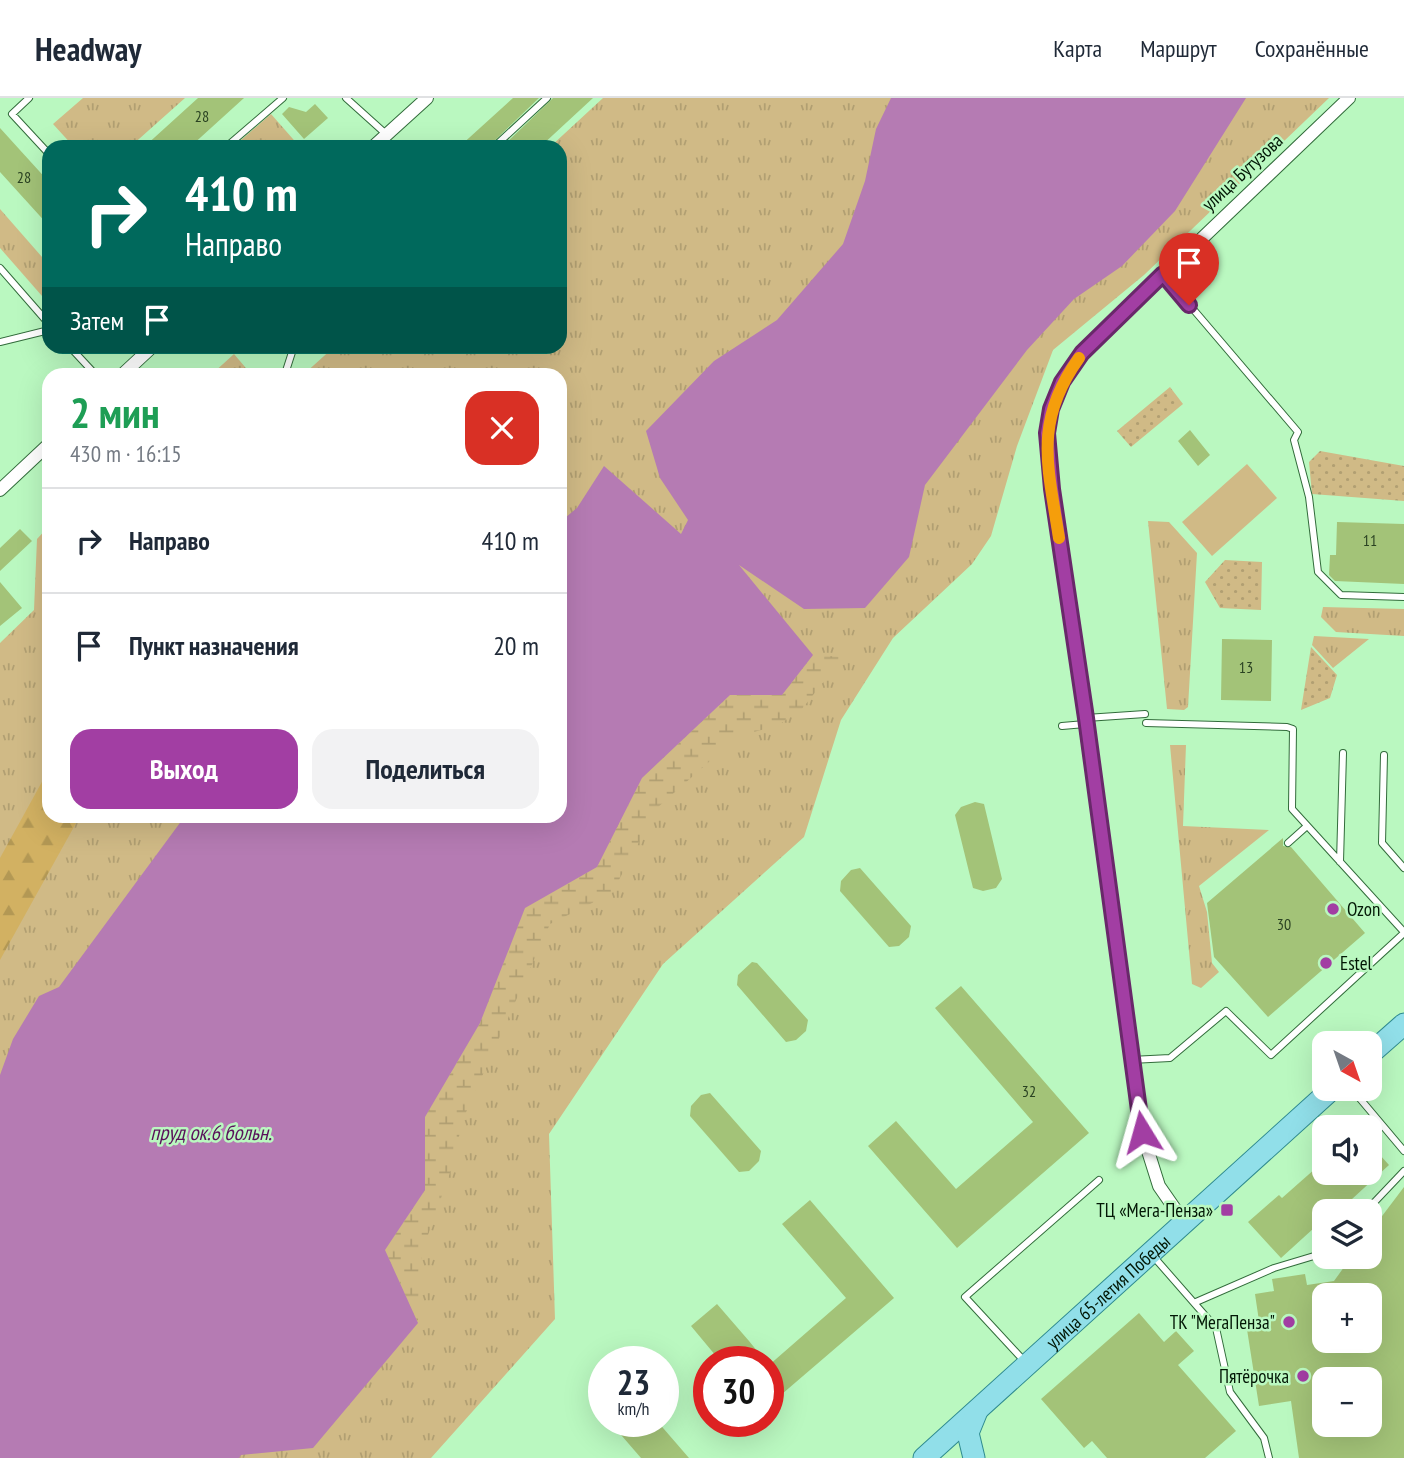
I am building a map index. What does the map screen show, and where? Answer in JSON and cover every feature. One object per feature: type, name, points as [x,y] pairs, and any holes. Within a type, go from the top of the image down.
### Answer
[{"type":"main road","points":[[1382,1044],[1403,1027]]},
{"type":"main road","name":"улица 65-летия Победы","points":[[924,1458],[1319,1101]]},
{"type":"main road","points":[[974,1458],[968,1433],[978,1409]]},
{"type":"street","points":[[381,140],[427,98]]},
{"type":"street","name":"улица Бутузова","points":[[1184,1222],[1159,1186],[1142,1132],[1087,721],[1052,489],[1047,433],[1051,409],[1062,382],[1082,353],[1349,98]]},
{"type":"street","points":[[129,368],[144,354]]},
{"type":"street","points":[[0,490],[42,451]]},
{"type":"lane","points":[[29,98],[12,114],[42,146]]},
{"type":"lane","points":[[234,140],[283,98]]},
{"type":"lane","points":[[346,98],[387,135]]},
{"type":"lane","points":[[502,140],[547,98]]},
{"type":"lane","points":[[0,268],[42,316]]},
{"type":"lane","points":[[1163,274],[1298,432],[1294,440],[1309,497],[1318,572],[1341,595],[1404,597]]},
{"type":"lane","points":[[0,342],[42,332]]},
{"type":"lane","points":[[76,354],[89,368]]},
{"type":"lane","points":[[1062,726],[1145,714]]},
{"type":"lane","points":[[1132,1060],[1170,1058],[1226,1011],[1271,1055],[1404,932],[1292,809],[1295,732],[1291,728],[1146,723]]},
{"type":"lane","points":[[1340,862],[1343,753]]},
{"type":"lane","points":[[1384,755],[1382,844],[1404,868]]},
{"type":"lane","points":[[1288,843],[1307,826]]},
{"type":"lane","points":[[1362,1101],[1404,1151]]},
{"type":"lane","points":[[1377,1199],[1404,1171]]},
{"type":"lane","points":[[1027,1365],[965,1297],[1099,1180]]},
{"type":"lane","points":[[1150,1252],[1216,1328],[1230,1392],[1264,1438],[1269,1458]]},
{"type":"lane","points":[[1196,1302],[1274,1268],[1312,1257]]},
{"type":"green space","points":[[83,98],[185,98],[138,140],[68,140],[53,124]]},
{"type":"green space","name":"пруд ок.6 больн.","points":[[603,98],[1329,98],[1144,275],[1053,350],[1017,446],[991,536],[972,564],[893,638],[841,720],[804,837],[663,964],[549,1134],[555,1319],[431,1458],[0,1458],[0,643],[34,610],[37,539],[42,534],[42,823],[567,823],[567,368],[311,368],[326,354],[567,354],[567,140],[558,140]]},
{"type":"green space","points":[[271,114],[294,140],[241,140]]},
{"type":"green space","points":[[0,209],[42,257],[42,296],[0,248]]},
{"type":"green space","points":[[234,354],[246,368],[219,368]]},
{"type":"green space","points":[[1170,387],[1183,404],[1131,447],[1117,431]]},
{"type":"green space","points":[[1320,451],[1404,466],[1404,501],[1312,494],[1309,462]]},
{"type":"green space","points":[[1247,464],[1277,498],[1212,556],[1182,522]]},
{"type":"green space","points":[[1148,521],[1169,522],[1197,553],[1188,707],[1184,710],[1167,709]]},
{"type":"green space","points":[[1225,560],[1262,562],[1261,610],[1220,608],[1205,582]]},
{"type":"green space","points":[[1323,607],[1404,609],[1404,636],[1336,632],[1321,617]]},
{"type":"green space","points":[[1314,636],[1369,639],[1333,668],[1312,645]]},
{"type":"green space","points":[[1311,647],[1337,675],[1330,698],[1301,710]]},
{"type":"green space","points":[[813,655],[843,657],[802,709],[777,726],[738,736],[657,808],[612,893],[550,924],[463,1119],[452,1167],[422,1252],[418,1323],[385,1250],[425,1190],[425,1117],[480,1023],[525,908],[597,867],[642,778],[730,695],[782,695]]},
{"type":"green space","points":[[1170,745],[1186,745],[1183,826],[1269,830],[1199,886],[1207,912],[1212,963],[1219,972],[1201,988],[1192,984]]},
{"type":"green space","points":[[42,782],[42,823],[76,823],[0,960],[0,858]]},
{"type":"water","name":"пруд ок.6 больн.","points":[[891,98],[1246,98],[1175,211],[1122,266],[1074,299],[1027,350],[925,485],[909,557],[865,608],[804,609],[739,565],[813,655],[782,695],[730,695],[642,778],[597,867],[525,908],[480,1023],[425,1117],[425,1190],[385,1250],[418,1323],[313,1448],[241,1455],[239,1458],[0,1458],[0,1075],[13,1039],[39,996],[59,987],[180,823],[567,823],[567,516],[577,508],[604,466],[681,534],[688,520],[660,478],[646,431],[714,361],[777,320],[843,244],[865,181],[876,129]]},
{"type":"building","points":[[198,98],[244,98],[198,140],[152,140]]},
{"type":"building","points":[[513,98],[539,98],[495,140],[467,140]]},
{"type":"building","points":[[553,98],[593,98],[548,140],[509,140]]},
{"type":"building","points":[[315,104],[328,118],[304,139],[282,114],[289,107],[306,112]]},
{"type":"building","points":[[0,128],[42,174],[42,218],[0,172]]},
{"type":"building","points":[[1190,430],[1210,455],[1198,466],[1178,441]]},
{"type":"building","points":[[1337,522],[1404,524],[1404,584],[1335,581],[1329,575],[1330,555],[1336,555]]},
{"type":"building","points":[[20,529],[32,541],[0,571],[0,548]]},
{"type":"building","points":[[0,582],[22,608],[0,626]]},
{"type":"building","points":[[1222,639],[1272,640],[1271,701],[1221,700]]},
{"type":"building","points":[[975,802],[984,804],[1002,879],[996,888],[983,891],[973,888],[955,815],[961,807]]},
{"type":"building","points":[[1283,838],[1283,846],[1291,847],[1365,933],[1268,1017],[1214,957],[1207,903]]},
{"type":"building","points":[[860,868],[911,926],[909,937],[899,946],[889,947],[840,891],[841,881],[851,870]]},
{"type":"building","points":[[752,962],[757,963],[808,1020],[806,1031],[796,1040],[786,1042],[737,985],[738,975]]},
{"type":"building","points":[[961,986],[1089,1133],[957,1248],[868,1146],[896,1121],[956,1189],[1033,1122],[935,1008]]},
{"type":"building","points":[[710,1093],[761,1151],[759,1161],[749,1171],[739,1172],[690,1116],[691,1106],[701,1095]]},
{"type":"building","points":[[1382,1157],[1389,1165],[1382,1171]]},
{"type":"building","points":[[1312,1171],[1312,1185],[1367,1185],[1352,1199],[1312,1199],[1312,1230],[1281,1258],[1248,1222],[1279,1195],[1282,1198]]},
{"type":"building","name":"ТК \"МегаПенза\"","points":[[1404,1187],[1404,1458],[1299,1458],[1291,1401],[1259,1406],[1246,1323],[1259,1321],[1255,1294],[1274,1291],[1272,1279],[1305,1274],[1307,1285],[1312,1284],[1312,1353],[1382,1353],[1382,1283],[1320,1283],[1334,1281],[1343,1269],[1382,1269],[1382,1216]]},
{"type":"building","points":[[810,1200],[894,1298],[784,1392],[784,1352],[846,1298],[782,1224]]},
{"type":"building","points":[[717,1304],[753,1346],[708,1346],[691,1326]]},
{"type":"building","points":[[1139,1313],[1164,1342],[1176,1331],[1194,1351],[1178,1365],[1236,1431],[1205,1458],[1107,1458],[1092,1441],[1084,1448],[1041,1399]]},
{"type":"building","points":[[623,1437],[671,1437],[689,1458],[641,1458]]},
{"type":"slow traffic","points":[[1059,538],[1047,433],[1051,409],[1062,382],[1079,358]]},
{"type":"place","name":"Ozon","points":[[1333,909]]},
{"type":"place","name":"Estel","points":[[1326,963]]},
{"type":"place","name":"ТЦ «Мега-Пенза»","points":[[1227,1210]]},
{"type":"place","name":"ТК \"МегаПенза\"","points":[[1289,1322]]},
{"type":"place","name":"Пятёрочка","points":[[1303,1376]]},
{"type":"route","points":[[1142,1132],[1052,489],[1047,433],[1051,409],[1062,382],[1082,353],[1163,274],[1189,305]]}]
